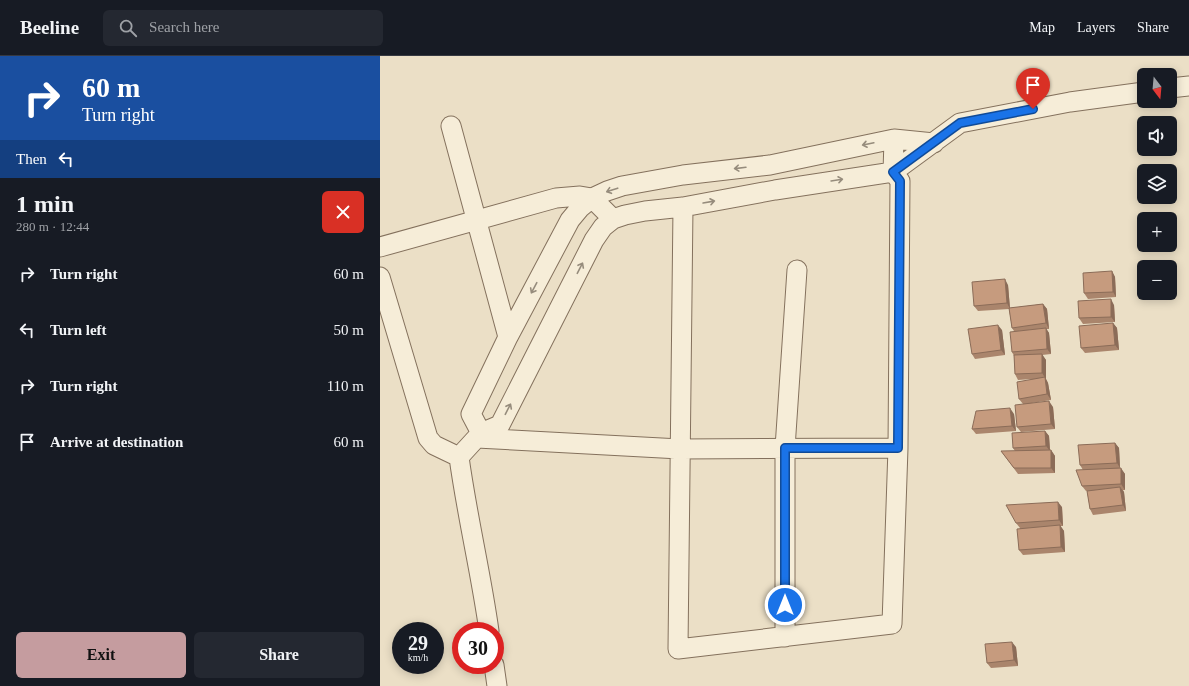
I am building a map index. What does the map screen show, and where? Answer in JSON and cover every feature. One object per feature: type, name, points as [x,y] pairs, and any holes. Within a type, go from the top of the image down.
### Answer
[{"type":"street","points":[[1177,87],[1189,86]]},
{"type":"street","points":[[488,622],[459,458],[479,435],[500,425],[594,240],[603,227],[613,220],[625,215],[645,211],[683,207],[775,190],[893,172],[960,123],[1070,102],[1137,93]]},
{"type":"street","points":[[451,126],[478,220],[508,337]]},
{"type":"street","points":[[479,435],[471,414],[508,337],[570,220],[580,208],[592,198],[622,186],[683,175],[770,165],[894,139],[934,143]]},
{"type":"street","points":[[683,207],[678,649],[892,624],[898,448],[900,181],[893,172],[894,139]]},
{"type":"street","points":[[770,165],[775,190]]},
{"type":"street","points":[[380,247],[556,198],[574,196],[592,198],[613,220]]},
{"type":"street","points":[[785,636],[785,448],[797,270]]},
{"type":"street","points":[[380,277],[428,438],[434,445],[459,458]]},
{"type":"street","points":[[479,435],[680,449],[898,448]]},
{"type":"street","points":[[495,674],[497,686]]},
{"type":"building","points":[[1112,271],[1113,292],[1084,293],[1083,273]]},
{"type":"building","points":[[1005,279],[1007,303],[974,306],[972,282]]},
{"type":"building","points":[[1111,299],[1111,317],[1079,318],[1078,301]]},
{"type":"building","points":[[1043,304],[1046,323],[1012,328],[1009,308]]},
{"type":"building","points":[[1113,323],[1115,345],[1081,348],[1079,326]]},
{"type":"building","points":[[998,325],[1001,350],[972,354],[968,329]]},
{"type":"building","points":[[1046,328],[1047,349],[1012,352],[1010,332]]},
{"type":"building","points":[[1042,354],[1042,373],[1015,374],[1014,355]]},
{"type":"building","points":[[1045,377],[1047,394],[1019,399],[1017,382]]},
{"type":"building","points":[[1049,401],[1051,424],[1017,427],[1015,405]]},
{"type":"building","points":[[1010,408],[1012,426],[972,429],[976,411]]},
{"type":"building","points":[[1045,431],[1046,446],[1013,448],[1012,433]]},
{"type":"building","points":[[1115,443],[1117,463],[1080,465],[1078,445]]},
{"type":"building","points":[[1051,450],[1051,468],[1014,468],[1001,451]]},
{"type":"building","points":[[1121,468],[1121,484],[1082,486],[1076,470]]},
{"type":"building","points":[[1120,487],[1123,505],[1090,509],[1087,491]]},
{"type":"building","points":[[1058,502],[1059,520],[1016,523],[1006,505]]},
{"type":"building","points":[[1060,525],[1061,547],[1019,550],[1017,529]]},
{"type":"building","points":[[1012,642],[1014,660],[987,663],[985,644]]},
{"type":"route","points":[[785,605],[785,448],[898,448],[900,181],[893,172],[960,123],[1033,109]]}]
